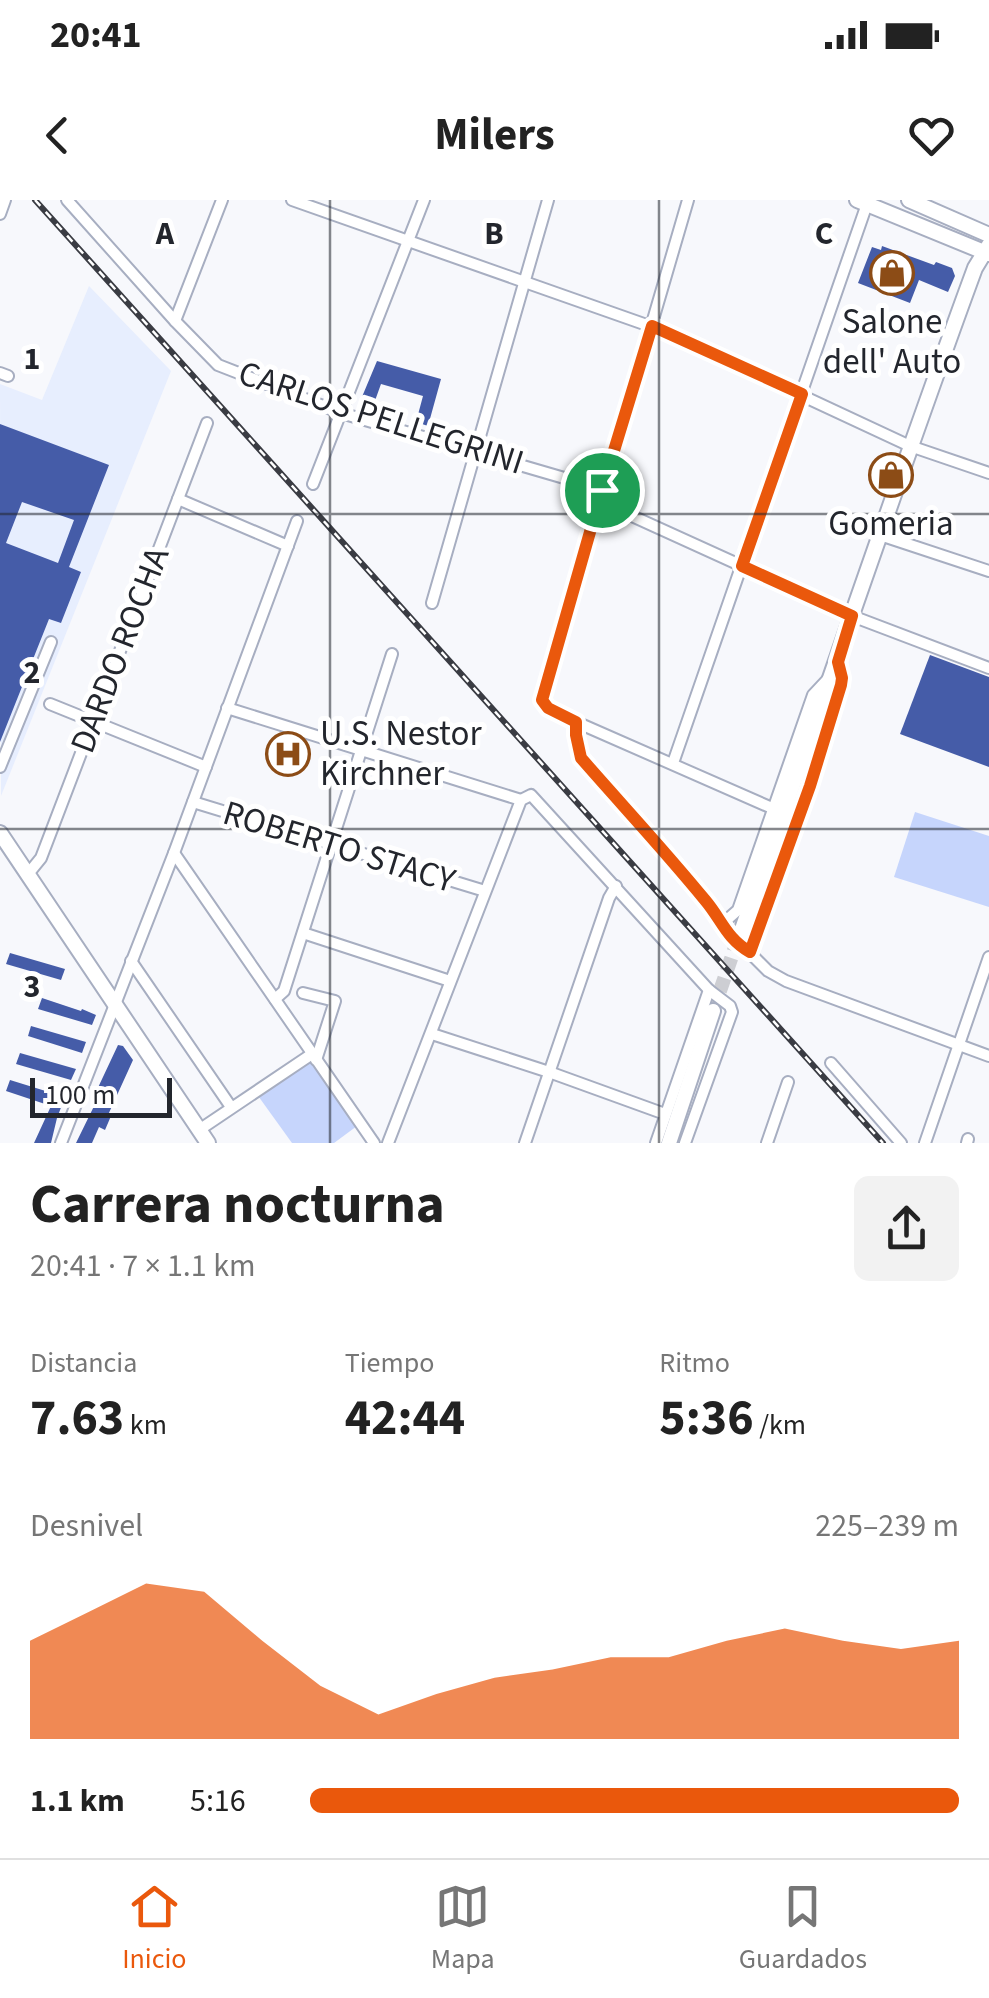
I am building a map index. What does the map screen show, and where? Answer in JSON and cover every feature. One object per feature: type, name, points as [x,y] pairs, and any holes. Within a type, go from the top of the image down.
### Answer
[{"type":"main road","points":[[909,200],[989,235]]},
{"type":"main road","points":[[740,939],[910,446],[975,268],[987,250],[862,202]]},
{"type":"main road","points":[[0,833],[204,1136]]},
{"type":"main road","points":[[670,1143],[717,1006]]},
{"type":"street","points":[[0,214],[5,200]]},
{"type":"street","name":"CARLOS PELLEGRINI","points":[[66,200],[218,365],[341,413],[476,451],[601,495],[852,616],[989,668]]},
{"type":"street","points":[[175,321],[222,200]]},
{"type":"street","points":[[292,200],[652,326],[910,446],[989,473]]},
{"type":"street","points":[[313,484],[424,200]]},
{"type":"street","points":[[432,603],[548,200]]},
{"type":"street","points":[[688,200],[542,700],[576,726],[674,763],[772,808]]},
{"type":"street","points":[[674,763],[802,394],[862,202]]},
{"type":"street","name":"DARDO ROCHA","points":[[28,874],[41,858],[207,423]]},
{"type":"street","points":[[178,499],[288,546]]},
{"type":"street","points":[[61,1143],[297,522]]},
{"type":"street","points":[[880,535],[989,571]]},
{"type":"street","points":[[0,767],[51,642]]},
{"type":"street","points":[[275,999],[284,990],[392,654]]},
{"type":"street","points":[[721,925],[738,910],[812,696],[835,668],[842,678],[841,685],[810,786],[750,952]]},
{"type":"street","name":"ROBERTO STACY","points":[[50,704],[206,767]]},
{"type":"street","points":[[226,708],[521,800]]},
{"type":"street","points":[[576,726],[581,758],[706,901],[721,925],[740,939],[768,971],[989,1056]]},
{"type":"street","points":[[388,1143],[484,891],[521,800],[528,795],[534,796],[616,886],[709,990],[717,1006],[730,1006],[732,1012],[685,1143]]},
{"type":"street","name":"ROBERTO STACY","points":[[193,802],[484,891]]},
{"type":"street","points":[[174,852],[374,1143]]},
{"type":"street","points":[[525,1143],[616,886]]},
{"type":"street","points":[[302,933],[450,981]]},
{"type":"street","points":[[924,1143],[989,957]]},
{"type":"street","points":[[131,961],[231,1107]]},
{"type":"street","points":[[656,1143],[709,990]]},
{"type":"street","points":[[204,1136],[231,1107],[314,1057],[334,1001],[303,993]]},
{"type":"street","points":[[432,1034],[665,1114]]},
{"type":"street","points":[[831,1063],[901,1143]]},
{"type":"street","points":[[766,1143],[788,1082]]},
{"type":"shaded area","points":[[89,286],[171,371],[1,796],[0,384],[42,400]]},
{"type":"shaded area","points":[[915,812],[989,836],[989,907],[894,877]]},
{"type":"shaded area","points":[[312,1060],[357,1126],[334,1143],[292,1143],[256,1093]]},
{"type":"building","name":"Salone dell' Auto","points":[[882,246],[952,268],[955,276],[948,292],[919,280],[910,303],[858,283],[872,247],[881,250]]},
{"type":"building","points":[[377,361],[441,379],[428,426],[416,422],[423,396],[381,384],[372,409],[359,404]]},
{"type":"building","points":[[0,424],[109,465],[69,567],[81,572],[61,623],[49,619],[0,742]],"holes":[[[22,502],[74,520],[58,563],[6,543]]]},
{"type":"building","points":[[930,655],[989,677],[989,767],[900,734]]},
{"type":"building","points":[[10,953],[65,969],[61,980],[6,964]]},
{"type":"building","points":[[42,998],[96,1015],[92,1025],[38,1009]]},
{"type":"building","points":[[31,1026],[86,1042],[82,1053],[28,1036]]},
{"type":"building","points":[[118,1045],[133,1060],[105,1130],[99,1127],[92,1143],[76,1143],[99,1096],[95,1094]]},
{"type":"building","points":[[20,1053],[76,1069],[71,1080],[16,1064]]},
{"type":"building","points":[[10,1080],[65,1097],[51,1143],[34,1143],[51,1106],[6,1091]]},
{"type":"tunnel","points":[[713,1011],[740,933]]},
{"type":"railway","points":[[35,200],[883,1143]]},
{"type":"place","name":"Salone dell' Auto","points":[[892,273]]},
{"type":"place","name":"Gomeria","points":[[891,475]]},
{"type":"place","name":"U.S. Nestor Kirchner","points":[[288,754]]},
{"type":"route","points":[[652,326],[802,394],[742,566],[852,616],[838,662],[841,685],[810,786],[750,952],[726,933],[706,901],[581,758],[576,722],[548,708],[542,700],[602,490],[652,326]]}]
